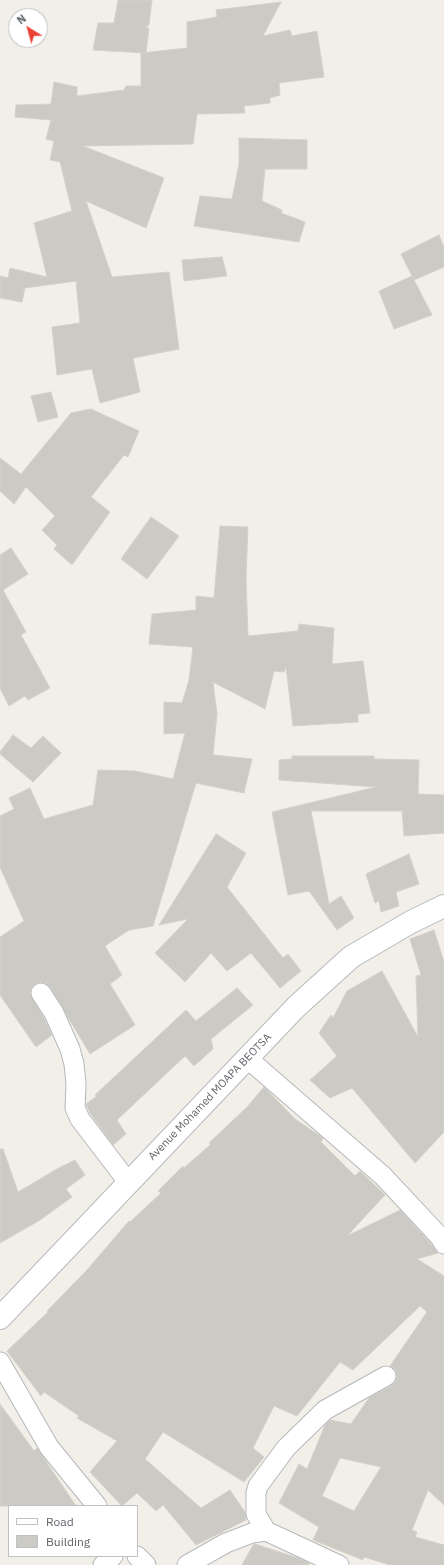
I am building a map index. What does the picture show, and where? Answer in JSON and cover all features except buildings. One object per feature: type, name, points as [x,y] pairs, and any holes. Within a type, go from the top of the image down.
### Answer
[{"type":"main road","name":"Avenue Mohamed MOAPA BEOTSA","points":[[0,1318],[296,1007],[351,957],[411,922],[444,906]]},
{"type":"street","points":[[41,993],[54,1013],[70,1048],[74,1064],[76,1084],[75,1108],[80,1119],[128,1182]]},
{"type":"street","points":[[247,1058],[383,1176],[440,1237],[444,1244]]},
{"type":"street","points":[[0,1362],[49,1446],[95,1505]]},
{"type":"street","points":[[266,1531],[256,1514],[256,1493],[258,1486],[286,1448],[325,1410],[386,1376]]},
{"type":"street","points":[[187,1565],[226,1543],[252,1533],[266,1531],[339,1565]]},
{"type":"street","points":[[103,1565],[111,1557]]},
{"type":"street","points":[[138,1557],[146,1565]]}]
